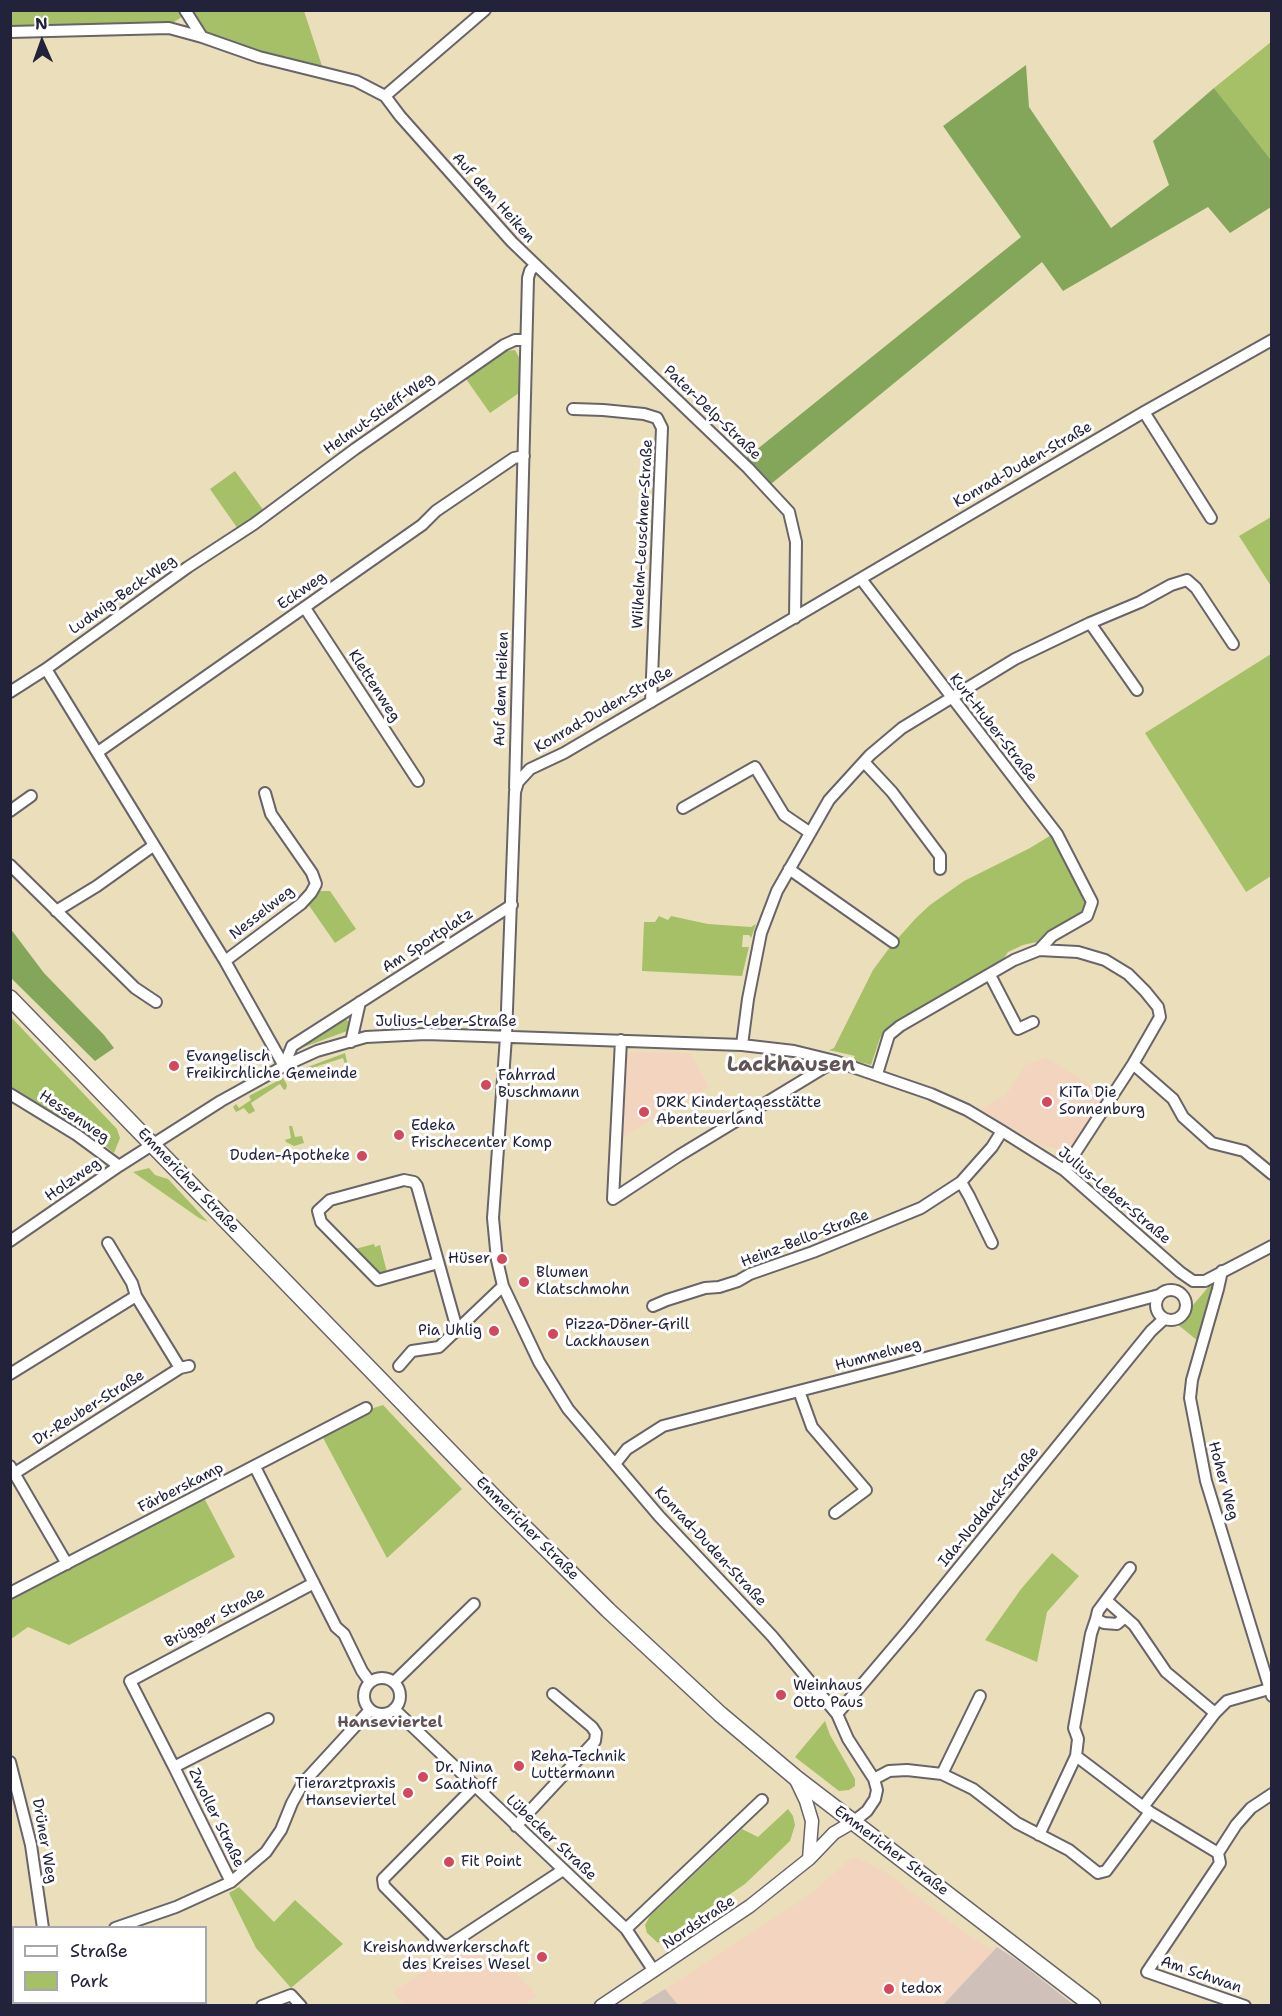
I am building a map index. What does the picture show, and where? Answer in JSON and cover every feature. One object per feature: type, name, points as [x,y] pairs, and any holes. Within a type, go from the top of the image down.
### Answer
[{"type":"main road","name":"Emmericher Straße","points":[[10,998],[474,1477],[608,1610],[720,1714],[795,1778],[1093,2006]]},
{"type":"street","points":[[184,10],[202,37]]},
{"type":"street","points":[[385,96],[485,10]]},
{"type":"street","name":"Auf dem Heiken","points":[[10,32],[169,28],[259,57],[356,81],[385,96],[440,162],[535,265],[530,270],[528,278],[515,792]]},
{"type":"street","name":"Pater-Delp-Straße","points":[[535,265],[780,500],[789,513],[796,542],[795,618]]},
{"type":"street","name":"Helmut-Stieff-Weg","points":[[254,524],[355,449],[504,345],[515,340],[526,340]]},
{"type":"street","name":"Konrad-Duden-Straße","points":[[874,1779],[848,1739],[837,1714],[772,1636],[674,1532],[568,1409],[539,1362],[503,1286],[497,1260],[493,1218],[506,1037],[515,792],[518,782],[530,769],[564,753],[1144,412],[1272,340]]},
{"type":"street","name":"Wilhelm-Leuschner-Straße","points":[[573,409],[644,414],[657,418],[662,428],[651,702]]},
{"type":"street","points":[[1144,412],[1211,518]]},
{"type":"street","name":"Eckweg","points":[[98,752],[422,525],[436,511],[514,458],[524,456]]},
{"type":"street","name":"Ludwig-Beck-Weg","points":[[10,692],[46,669],[188,567],[254,524]]},
{"type":"street","name":"Kurt-Huber-Straße","points":[[861,579],[950,698],[1057,834],[1092,902],[1087,916],[1052,936],[1040,950]]},
{"type":"street","points":[[742,1045],[761,933],[777,891],[829,800],[864,762],[902,728],[1015,659],[1140,602],[1171,585],[1187,580],[1196,588],[1233,644]]},
{"type":"street","name":"Klettenweg","points":[[305,608],[418,781]]},
{"type":"street","points":[[1090,623],[1137,690]]},
{"type":"street","points":[[46,669],[225,961],[284,1065]]},
{"type":"street","points":[[864,762],[892,792],[940,856],[940,869]]},
{"type":"street","points":[[684,808],[754,767],[784,815],[809,832]]},
{"type":"street","name":"Nesselweg","points":[[225,961],[301,904],[316,884],[312,873],[271,814],[265,793]]},
{"type":"street","points":[[10,811],[31,796]]},
{"type":"street","points":[[56,911],[97,886],[153,846]]},
{"type":"street","points":[[10,865],[135,988],[156,1002]]},
{"type":"street","points":[[789,869],[893,942]]},
{"type":"street","name":"Am Sportplatz","points":[[284,1065],[292,1046],[512,905]]},
{"type":"street","points":[[877,1074],[889,1035],[900,1026],[1014,960],[1040,950],[1078,952],[1105,960],[1128,974],[1158,1007],[1160,1017],[1133,1064],[1064,1170]]},
{"type":"street","points":[[990,975],[1018,1029],[1033,1022]]},
{"type":"street","points":[[351,1042],[360,1002]]},
{"type":"street","name":"Julius-Leber-Straße","points":[[153,1145],[238,1090],[284,1065],[317,1051],[366,1037],[426,1034],[742,1045],[794,1051],[835,1061],[931,1094],[967,1110],[1064,1170],[1193,1281],[1205,1281],[1272,1246]]},
{"type":"street","points":[[621,1040],[613,1199],[690,1149],[835,1061]]},
{"type":"street","points":[[1133,1064],[1173,1099],[1183,1117],[1212,1143],[1244,1152],[1272,1174]]},
{"type":"street","name":"Hessenweg","points":[[10,1094],[77,1135],[120,1166]]},
{"type":"street","name":"Heinz-Bello-Straße","points":[[653,1306],[705,1288],[719,1287],[738,1281],[750,1274],[813,1252],[921,1208],[961,1182],[992,1147],[1002,1131]]},
{"type":"street","name":"Holzweg","points":[[10,1241],[153,1145]]},
{"type":"street","points":[[438,1263],[378,1280],[321,1222],[318,1211],[330,1200],[410,1180],[417,1186],[457,1329]]},
{"type":"street","points":[[961,1182],[992,1244]]},
{"type":"street","name":"Dr.-Reuber-Straße","points":[[67,1564],[13,1470],[185,1367],[136,1296],[132,1283],[108,1243]]},
{"type":"street","name":"Hoher Weg","points":[[1221,1271],[1192,1380],[1190,1398],[1206,1481],[1270,1693]]},
{"type":"street","points":[[399,1366],[412,1351],[439,1347],[503,1286]]},
{"type":"street","name":"Ida-Noddack-Straße","points":[[837,1714],[1152,1331],[1164,1319],[1175,1320],[1183,1315],[1187,1305],[1186,1298],[1181,1293],[1168,1289],[1159,1295]]},
{"type":"street","points":[[1159,1295],[1156,1304],[1158,1312],[1164,1319]]},
{"type":"street","name":"Hummelweg","points":[[615,1464],[627,1449],[663,1426],[1159,1295]]},
{"type":"street","points":[[10,1374],[136,1296]]},
{"type":"street","points":[[799,1391],[812,1427],[866,1490],[835,1513]]},
{"type":"street","name":"Färberskamp","points":[[10,1593],[366,1408]]},
{"type":"street","points":[[255,1467],[336,1628],[344,1634],[370,1682]]},
{"type":"street","points":[[1039,1835],[1076,1756],[1078,1739],[1074,1728],[1090,1634],[1098,1611],[1130,1568]]},
{"type":"street","name":"Brügger Straße","points":[[130,1681],[314,1583]]},
{"type":"street","points":[[1106,1600],[1134,1625],[1166,1672],[1215,1713]]},
{"type":"street","points":[[393,1682],[474,1604]]},
{"type":"street","points":[[1096,1619],[1104,1623],[1117,1624],[1125,1617]]},
{"type":"street","points":[[378,1678],[386,1678],[393,1682],[400,1696],[394,1709],[382,1714],[370,1710],[364,1701],[365,1691],[370,1682],[378,1678]]},
{"type":"street","name":"Zwoller Straße","points":[[130,1681],[231,1882]]},
{"type":"street","points":[[853,1822],[867,1811],[875,1799],[877,1790],[874,1779],[889,1772],[907,1770],[942,1774],[973,1789],[1017,1823],[1069,1850],[1098,1873],[1106,1871],[1215,1713],[1227,1701],[1270,1693]]},
{"type":"street","points":[[516,1826],[595,1741],[596,1733],[592,1727],[553,1694]]},
{"type":"street","points":[[942,1774],[980,1696]]},
{"type":"street","name":"Lübecker Straße","points":[[394,1709],[626,1929],[654,1971]]},
{"type":"street","points":[[126,1926],[142,1923],[231,1882],[266,1852],[281,1830],[303,1783],[370,1710]]},
{"type":"street","name":"Zwoller Straße","points":[[174,1767],[268,1719]]},
{"type":"street","points":[[1076,1756],[1147,1809],[1218,1853],[1236,1825],[1251,1808],[1272,1794]]},
{"type":"street","name":"Drüner Weg","points":[[10,1762],[19,1790],[31,1845],[43,1926]]},
{"type":"street","points":[[795,1778],[812,1821],[808,1859]]},
{"type":"street","points":[[475,1786],[383,1879],[384,1886],[442,1945],[449,1945],[563,1870]]},
{"type":"street","points":[[626,1929],[762,1800]]},
{"type":"street","name":"Nordstraße","points":[[601,2006],[750,1906],[808,1859],[834,1833],[853,1822]]},
{"type":"street","name":"Am Schwan","points":[[1218,1853],[1220,1863],[1147,1972],[1245,2006]]},
{"type":"street","points":[[262,2006],[291,1995],[301,2006]]},
{"type":"shaded area","name":"DRK Kindertagesstätte Abenteuerland","points":[[631,1052],[691,1053],[709,1087],[621,1138],[626,1056]]},
{"type":"shaded area","name":"KiTa Die Sonnenburg","points":[[1047,1058],[1106,1095],[1071,1150],[1064,1155],[1052,1147],[1043,1147],[979,1109],[1006,1095],[1026,1064]]},
{"type":"shaded area","points":[[856,1857],[886,1872],[965,1933],[994,1950],[943,2005],[678,2005],[665,1989],[810,1894],[850,1859]]},
{"type":"shaded area","points":[[480,1937],[538,1996],[523,2005],[406,2006],[393,1992],[458,1948],[461,1949]]},
{"type":"shaded area","points":[[997,1947],[1017,1960],[1074,2005],[943,2005]]},
{"type":"shaded area","points":[[665,1989],[678,2005],[639,2005]]},
{"type":"green space","points":[[180,10],[183,16],[170,25],[11,28],[10,11]]},
{"type":"green space","points":[[191,11],[304,11],[323,69],[208,36]]},
{"type":"green space","points":[[1271,42],[1271,159],[1270,160],[1214,88]]},
{"type":"green space","points":[[1026,65],[1029,107],[1111,228],[1169,185],[1153,141],[1214,88],[1271,159],[1271,207],[1230,233],[1208,207],[1063,291],[1042,262],[771,484],[745,459],[1021,237],[943,126]]},
{"type":"green space","points":[[515,350],[520,359],[519,393],[490,413],[466,379],[505,351]]},
{"type":"green space","points":[[235,471],[264,511],[238,529],[210,489]]},
{"type":"green space","points":[[1271,517],[1271,586],[1239,536]]},
{"type":"green space","points":[[1271,654],[1271,876],[1246,892],[1145,733]]},
{"type":"green space","points":[[1053,834],[1085,901],[1084,912],[1046,940],[1023,945],[1008,952],[1002,961],[891,1025],[880,1038],[871,1065],[852,1060],[855,1056],[829,1050],[834,1048],[873,970],[916,918],[964,881]]},
{"type":"green space","points":[[317,891],[330,891],[356,929],[335,943],[308,904]]},
{"type":"green space","points":[[659,916],[668,920],[671,916],[708,924],[751,927],[756,924],[751,938],[749,935],[743,935],[742,947],[749,947],[742,976],[642,971],[644,922],[655,922]]},
{"type":"green space","points":[[10,928],[44,973],[114,1048],[95,1061],[11,978]]},
{"type":"green space","points":[[11,1017],[117,1129],[120,1138],[114,1153],[84,1129],[67,1123],[11,1089]]},
{"type":"green space","points":[[341,1017],[350,1022],[350,1028],[347,1031],[296,1050],[293,1049]]},
{"type":"green space","points":[[345,1053],[348,1066],[346,1067],[343,1058],[321,1065],[301,1073],[303,1081],[297,1071]]},
{"type":"green space","points":[[283,1078],[287,1085],[286,1089],[284,1090],[280,1084],[251,1103],[255,1111],[249,1114],[244,1108],[236,1112],[233,1107],[236,1104],[239,1108],[251,1100],[249,1096]]},
{"type":"green space","points":[[289,1126],[292,1126],[295,1137],[302,1136],[304,1143],[294,1146],[286,1142],[285,1140],[291,1138]]},
{"type":"green space","points":[[149,1168],[155,1175],[168,1179],[208,1222],[133,1172]]},
{"type":"green space","points":[[374,1244],[375,1247],[380,1245],[387,1272],[378,1272],[355,1249]]},
{"type":"green space","points":[[1210,1285],[1215,1289],[1198,1341],[1177,1324]]},
{"type":"green space","points":[[383,1405],[462,1489],[387,1558],[321,1434],[367,1410]]},
{"type":"green space","points":[[203,1496],[235,1557],[69,1645],[28,1627],[11,1639],[11,1596]]},
{"type":"green space","points":[[1052,1553],[1079,1576],[1047,1612],[1037,1662],[985,1640],[1021,1589]]},
{"type":"green space","points":[[825,1721],[830,1735],[855,1779],[855,1786],[849,1790],[839,1791],[795,1757]]},
{"type":"green space","points":[[788,1809],[795,1825],[790,1841],[745,1884],[658,1943],[647,1933],[645,1925],[650,1916],[742,1829],[758,1837]]},
{"type":"green space","points":[[239,1887],[274,1922],[295,1900],[343,1944],[291,1988],[256,1948],[229,1893]]},
{"type":"place","name":"Evangelisch Freikirchliche Gemeinde","points":[[174,1066]]},
{"type":"place","name":"Fahrrad Buschmann","points":[[486,1085]]},
{"type":"place","name":"KiTa Die Sonnenburg","points":[[1047,1102]]},
{"type":"place","name":"DRK Kindertagesstätte Abenteuerland","points":[[644,1112]]},
{"type":"place","name":"Edeka Frischecenter Komp","points":[[399,1135]]},
{"type":"place","name":"Duden-Apotheke","points":[[362,1156]]},
{"type":"place","name":"Hüser","points":[[502,1259]]},
{"type":"place","name":"Blumen Klatschmohn","points":[[524,1282]]},
{"type":"place","name":"Pia Uhlig","points":[[494,1331]]},
{"type":"place","name":"Pizza-Döner-Grill Lackhausen","points":[[553,1334]]},
{"type":"place","name":"Weinhaus Otto Paus","points":[[781,1695]]},
{"type":"place","name":"Reha-Technik Luttermann","points":[[519,1766]]},
{"type":"place","name":"Dr. Nina Saathoff","points":[[423,1777]]},
{"type":"place","name":"Tierarztpraxis Hanseviertel","points":[[408,1793]]},
{"type":"place","name":"Fit Point","points":[[449,1862]]},
{"type":"place","name":"Kreishandwerkerschaft des Kreises Wesel","points":[[542,1957]]},
{"type":"place","name":"tedox","points":[[889,1989]]},
{"type":"district","name":"Lackhausen","points":[[791,1066]]},
{"type":"district","name":"Hanseviertel","points":[[390,1723]]}]
